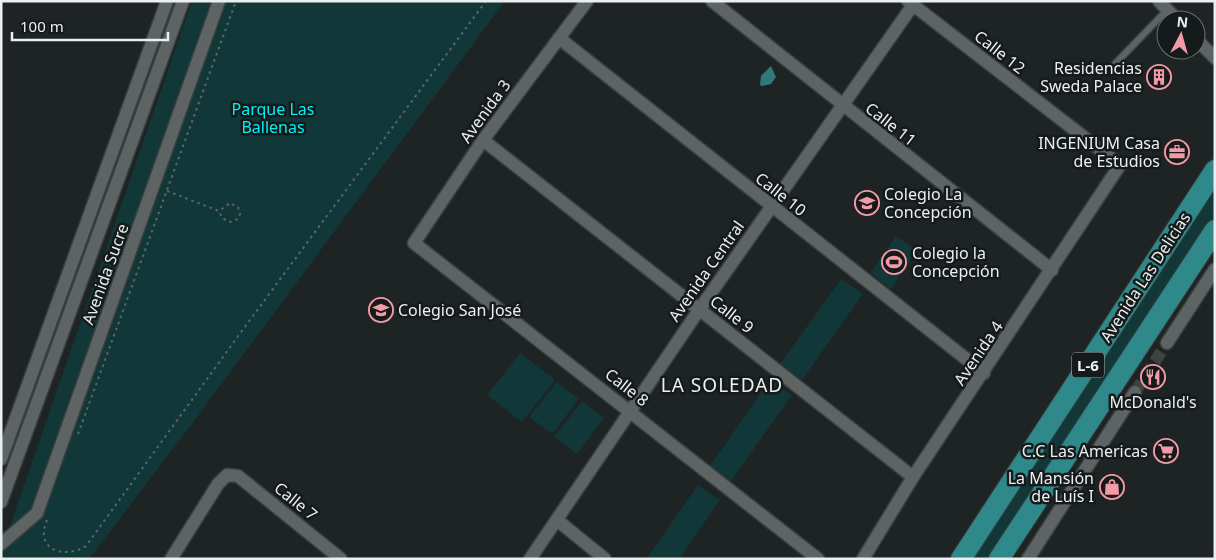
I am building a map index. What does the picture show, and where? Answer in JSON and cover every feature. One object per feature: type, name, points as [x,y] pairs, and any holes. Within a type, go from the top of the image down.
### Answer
[{"type":"main road","name":"Avenida Las Delicias","points":[[961,559],[1215,170]]},
{"type":"main road","name":"Avenida Las Delicias","points":[[999,559],[1215,230]]},
{"type":"street","points":[[17,460],[2,457],[167,1]]},
{"type":"street","name":"Avenida Sucre","points":[[1,502],[183,1]]},
{"type":"street","name":"Avenida Sucre","points":[[1,544],[37,513],[219,1]]},
{"type":"street","name":"Avenida 3","points":[[414,243],[483,140],[587,1]]},
{"type":"street","name":"Calle 11","points":[[712,1],[842,106],[1052,270]]},
{"type":"street","name":"Avenida Central","points":[[530,559],[699,310],[842,106],[910,3]]},
{"type":"street","name":"Calle 12","points":[[910,3],[1120,166]]},
{"type":"street","name":"Calle 10","points":[[559,38],[984,373]]},
{"type":"street","points":[[1206,49],[1215,58]]},
{"type":"street","name":"Calle 9","points":[[483,140],[914,477]]},
{"type":"street","name":"Avenida 4","points":[[863,559],[914,477],[1120,166]]},
{"type":"street","name":"Calle 8","points":[[414,243],[632,411],[818,559]]},
{"type":"street","points":[[1167,343],[1215,269]]},
{"type":"street","points":[[1028,559],[1136,392]]},
{"type":"street","name":"Calle 7","points":[[171,559],[218,484],[227,475],[238,476],[341,559]]},
{"type":"street","points":[[557,520],[602,558]]},
{"type":"lane","points":[[1112,67],[1163,5]]},
{"type":"path","points":[[75,442],[236,1]]},
{"type":"path","points":[[48,517],[43,528],[45,541],[52,551],[64,556],[77,554],[86,546],[244,328],[486,1]]},
{"type":"path","points":[[167,191],[219,210],[222,218],[230,222],[238,219],[240,214],[238,207],[230,203],[219,210]]},
{"type":"green space","name":"Parque Las Ballenas","points":[[192,1],[505,1],[192,424],[89,559],[1,559],[1,552]]},
{"type":"green space","points":[[1215,174],[1215,226],[998,559],[961,559]]},
{"type":"green space","name":"Colegio la Concepción","points":[[896,236],[917,251],[891,289],[871,273]]},
{"type":"green space","points":[[841,279],[863,294],[802,380],[780,364]]},
{"type":"green space","points":[[520,353],[555,380],[522,422],[487,395]]},
{"type":"green space","points":[[770,380],[792,395],[731,481],[710,466]]},
{"type":"green space","points":[[557,382],[579,399],[552,434],[529,417]]},
{"type":"green space","points":[[582,401],[604,418],[577,454],[554,437]]},
{"type":"green space","points":[[698,485],[720,500],[679,559],[646,559]]},
{"type":"water","points":[[771,66],[776,77],[771,84],[760,85],[761,76]]},
{"type":"tunnel","points":[[1135,392],[1167,343]]},
{"type":"place","name":"Residencias Sweda Palace","points":[[1159,77]]},
{"type":"place","name":"INGENIUM Casa de Estudios","points":[[1177,152]]},
{"type":"place","name":"Colegio La Concepción","points":[[867,203]]},
{"type":"place","name":"Colegio la Concepción","points":[[894,262]]},
{"type":"place","name":"Colegio San José","points":[[381,310]]},
{"type":"place","name":"McDonald's","points":[[1153,377]]},
{"type":"place","name":"C.C Las Americas","points":[[1166,451]]},
{"type":"place","name":"La Mansión de Luís I","points":[[1112,487]]},
{"type":"district","name":"LA SOLEDAD","points":[[722,385]]}]
